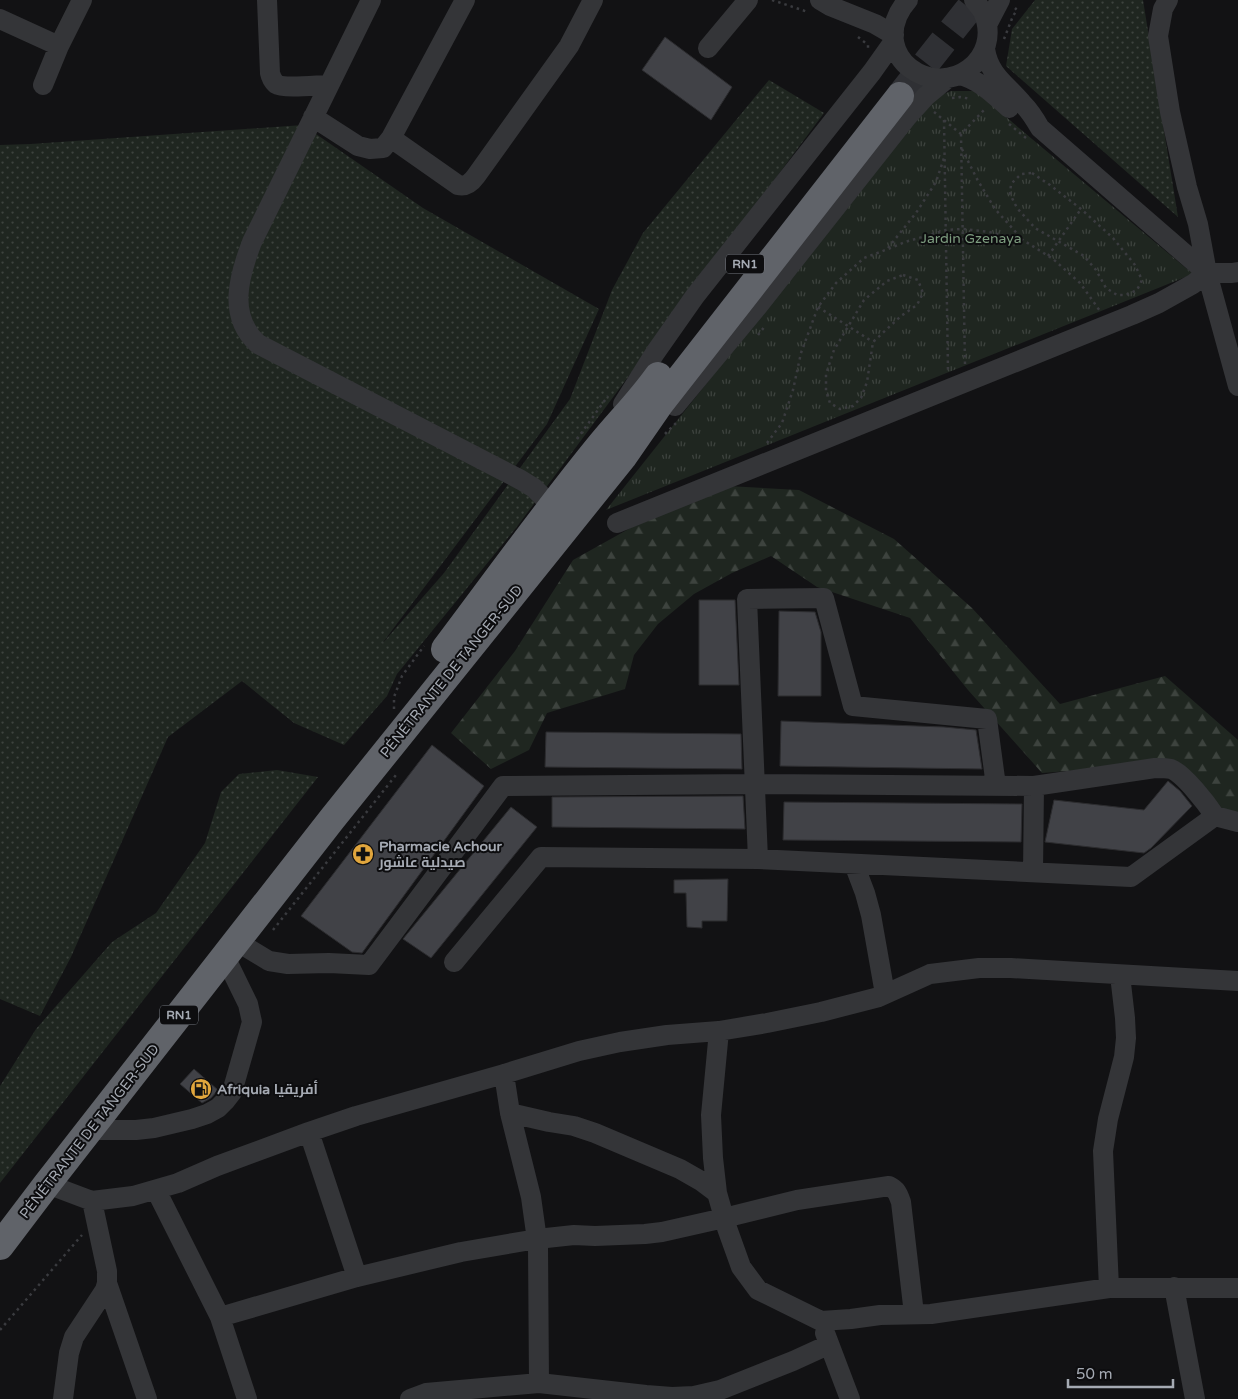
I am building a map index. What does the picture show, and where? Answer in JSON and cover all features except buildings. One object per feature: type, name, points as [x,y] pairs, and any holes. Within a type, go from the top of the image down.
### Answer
[{"type":"highway","name":"PÉNÉTRANTE DE TANGER-SUD","points":[[403,717],[443,653],[552,506],[659,405],[893,90]]},
{"type":"highway","name":"PÉNÉTRANTE DE TANGER-SUD","points":[[0,1220],[212,950],[351,782],[613,450]]},
{"type":"highway","name":"PÉNÉTRANTE DE TANGER-SUD","points":[[0,1246],[46,1184],[231,949],[351,782]]},
{"type":"street","points":[[43,85],[59,46],[82,0]]},
{"type":"street","points":[[267,0],[270,73],[273,81],[284,86],[329,85]]},
{"type":"street","points":[[371,0],[247,256],[240,286],[239,303],[239,312],[245,329],[258,344],[267,349],[521,480],[534,488],[552,506]]},
{"type":"street","points":[[313,118],[358,146],[370,149],[382,148],[391,138],[465,0]]},
{"type":"street","points":[[391,138],[458,185],[468,185],[569,46],[593,0]]},
{"type":"street","points":[[708,48],[748,0]]},
{"type":"street","points":[[820,0],[875,24],[894,38]]},
{"type":"street","points":[[908,0],[897,15],[894,26],[894,38],[900,58],[907,66],[916,73],[926,77],[937,79],[954,76],[968,77],[984,85],[1013,112],[1031,124],[1036,136],[1207,273]]},
{"type":"street","points":[[974,0],[982,11],[987,25],[988,38],[994,47]]},
{"type":"street","points":[[1168,0],[1163,9],[1158,36],[1172,121],[1187,187],[1198,224],[1207,273],[1238,386]]},
{"type":"street","points":[[987,25],[1005,3]]},
{"type":"street","points":[[0,20],[59,46]]},
{"type":"street","points":[[613,450],[636,382],[674,324],[872,72],[894,38]]},
{"type":"street","points":[[613,450],[645,439],[758,306],[907,116],[926,96],[954,76],[970,69],[994,47]]},
{"type":"street","points":[[994,47],[986,58],[994,74],[1022,102],[1036,136]]},
{"type":"street","points":[[617,523],[1132,315],[1159,303],[1207,273],[1238,272]]},
{"type":"street","points":[[758,859],[747,599],[824,598],[853,706],[987,719],[996,786]]},
{"type":"street","points":[[231,949],[269,961],[288,964],[329,963],[369,965],[503,786],[755,784],[1034,786],[1156,768],[1170,768],[1179,773],[1204,800],[1215,816],[1238,822]]},
{"type":"street","points":[[1033,872],[1034,786]]},
{"type":"street","points":[[454,962],[541,857],[758,859],[1131,877],[1215,816]]},
{"type":"street","points":[[854,864],[871,915],[885,994]]},
{"type":"street","points":[[89,1130],[154,1128],[207,1114],[218,1108],[225,1101],[232,1092],[252,1022],[231,949]]},
{"type":"street","points":[[94,1211],[356,1116],[579,1051],[620,1042],[767,1023],[821,1012],[879,997],[930,974],[979,968],[1011,968],[1238,982]]},
{"type":"street","points":[[1109,1288],[1103,1151],[1108,1119],[1124,1057],[1126,1038],[1120,975]]},
{"type":"street","points":[[718,1030],[711,1115],[717,1193],[741,1267],[758,1290],[821,1321],[950,1311],[1109,1288],[1238,1288]]},
{"type":"street","points":[[504,1074],[510,1113],[531,1197],[537,1239],[539,1383]]},
{"type":"street","points":[[510,1113],[574,1126],[596,1133],[680,1169],[717,1193]]},
{"type":"street","points":[[309,1132],[357,1277]]},
{"type":"street","points":[[46,1184],[94,1211],[107,1271],[105,1290],[74,1337],[69,1353],[63,1399]]},
{"type":"street","points":[[220,1317],[357,1277],[461,1252],[537,1239],[645,1234],[724,1218],[797,1200],[883,1186],[894,1188],[898,1192],[901,1202],[914,1314]]},
{"type":"street","points":[[156,1190],[220,1317],[247,1399]]},
{"type":"street","points":[[107,1283],[148,1399]]},
{"type":"street","points":[[1174,1287],[1195,1399]]},
{"type":"street","points":[[821,1321],[828,1345],[850,1399]]},
{"type":"street","points":[[410,1399],[426,1393],[539,1383],[654,1396],[694,1396],[720,1390],[828,1345]]},
{"type":"path","points":[[994,47],[1004,38],[1017,10],[1005,3]]},
{"type":"path","points":[[961,134],[988,106]]},
{"type":"path","points":[[934,112],[961,134],[965,365]]},
{"type":"path","points":[[1002,119],[1036,136]]},
{"type":"path","points":[[944,120],[948,372]]},
{"type":"path","points":[[962,148],[977,180],[995,209],[1023,240],[1048,256],[1080,283],[1104,316]]},
{"type":"path","points":[[888,249],[916,214],[936,182],[945,154]]},
{"type":"path","points":[[1032,173],[1050,185],[1081,209],[1113,238],[1136,265],[1142,280],[1137,290],[1126,295],[1117,295],[1106,288],[1096,270],[1084,256],[1059,240],[1036,228],[1017,208],[1010,194],[1011,184],[1021,174],[1032,173]]},
{"type":"path","points":[[1048,256],[1081,209]]},
{"type":"path","points":[[766,446],[782,423],[793,390],[801,353],[818,307],[836,283],[864,258],[905,242],[946,230],[963,229],[989,232],[1023,240]]},
{"type":"path","points":[[903,275],[918,280],[922,292],[917,305],[901,316],[874,342],[867,382],[862,398],[852,406],[840,409],[830,403],[826,391],[826,374],[834,350],[848,326],[864,300],[887,281],[903,275]]},
{"type":"path","points":[[818,307],[874,342]]},
{"type":"path","points":[[0,1330],[94,1211]]},
{"type":"green space","points":[[1035,0],[1143,0],[1178,217],[1006,66],[1012,29]]},
{"type":"green space","points":[[769,80],[824,113],[516,528],[397,674],[387,696],[344,745],[294,723],[242,681],[168,737],[71,957],[40,1016],[0,999],[0,145],[303,125],[423,208],[599,309],[547,424],[381,645],[444,573],[570,399],[612,290],[643,233]]},
{"type":"green space","name":"Jardin Gzenaya","points":[[951,91],[975,91],[1193,274],[606,510],[933,98]]},
{"type":"green space","points":[[692,484],[799,490],[894,539],[972,608],[1060,704],[1165,676],[1238,740],[1238,818],[1219,807],[1174,761],[1042,773],[968,690],[910,618],[817,587],[771,556],[732,573],[694,594],[658,624],[634,655],[625,689],[547,713],[529,750],[491,769],[451,733],[515,651],[573,560],[634,526]]},
{"type":"green space","points":[[277,770],[318,777],[0,1183],[0,1086],[36,1029],[112,942],[156,913],[205,843],[221,792],[239,774]]},
{"type":"tunnel","points":[[900,96],[976,0]]},
{"type":"place","name":"Pharmacie Achour صيدلية عاشور","points":[[363,854]]},
{"type":"place","name":"Afriquia أفريقيا","points":[[201,1089]]}]
